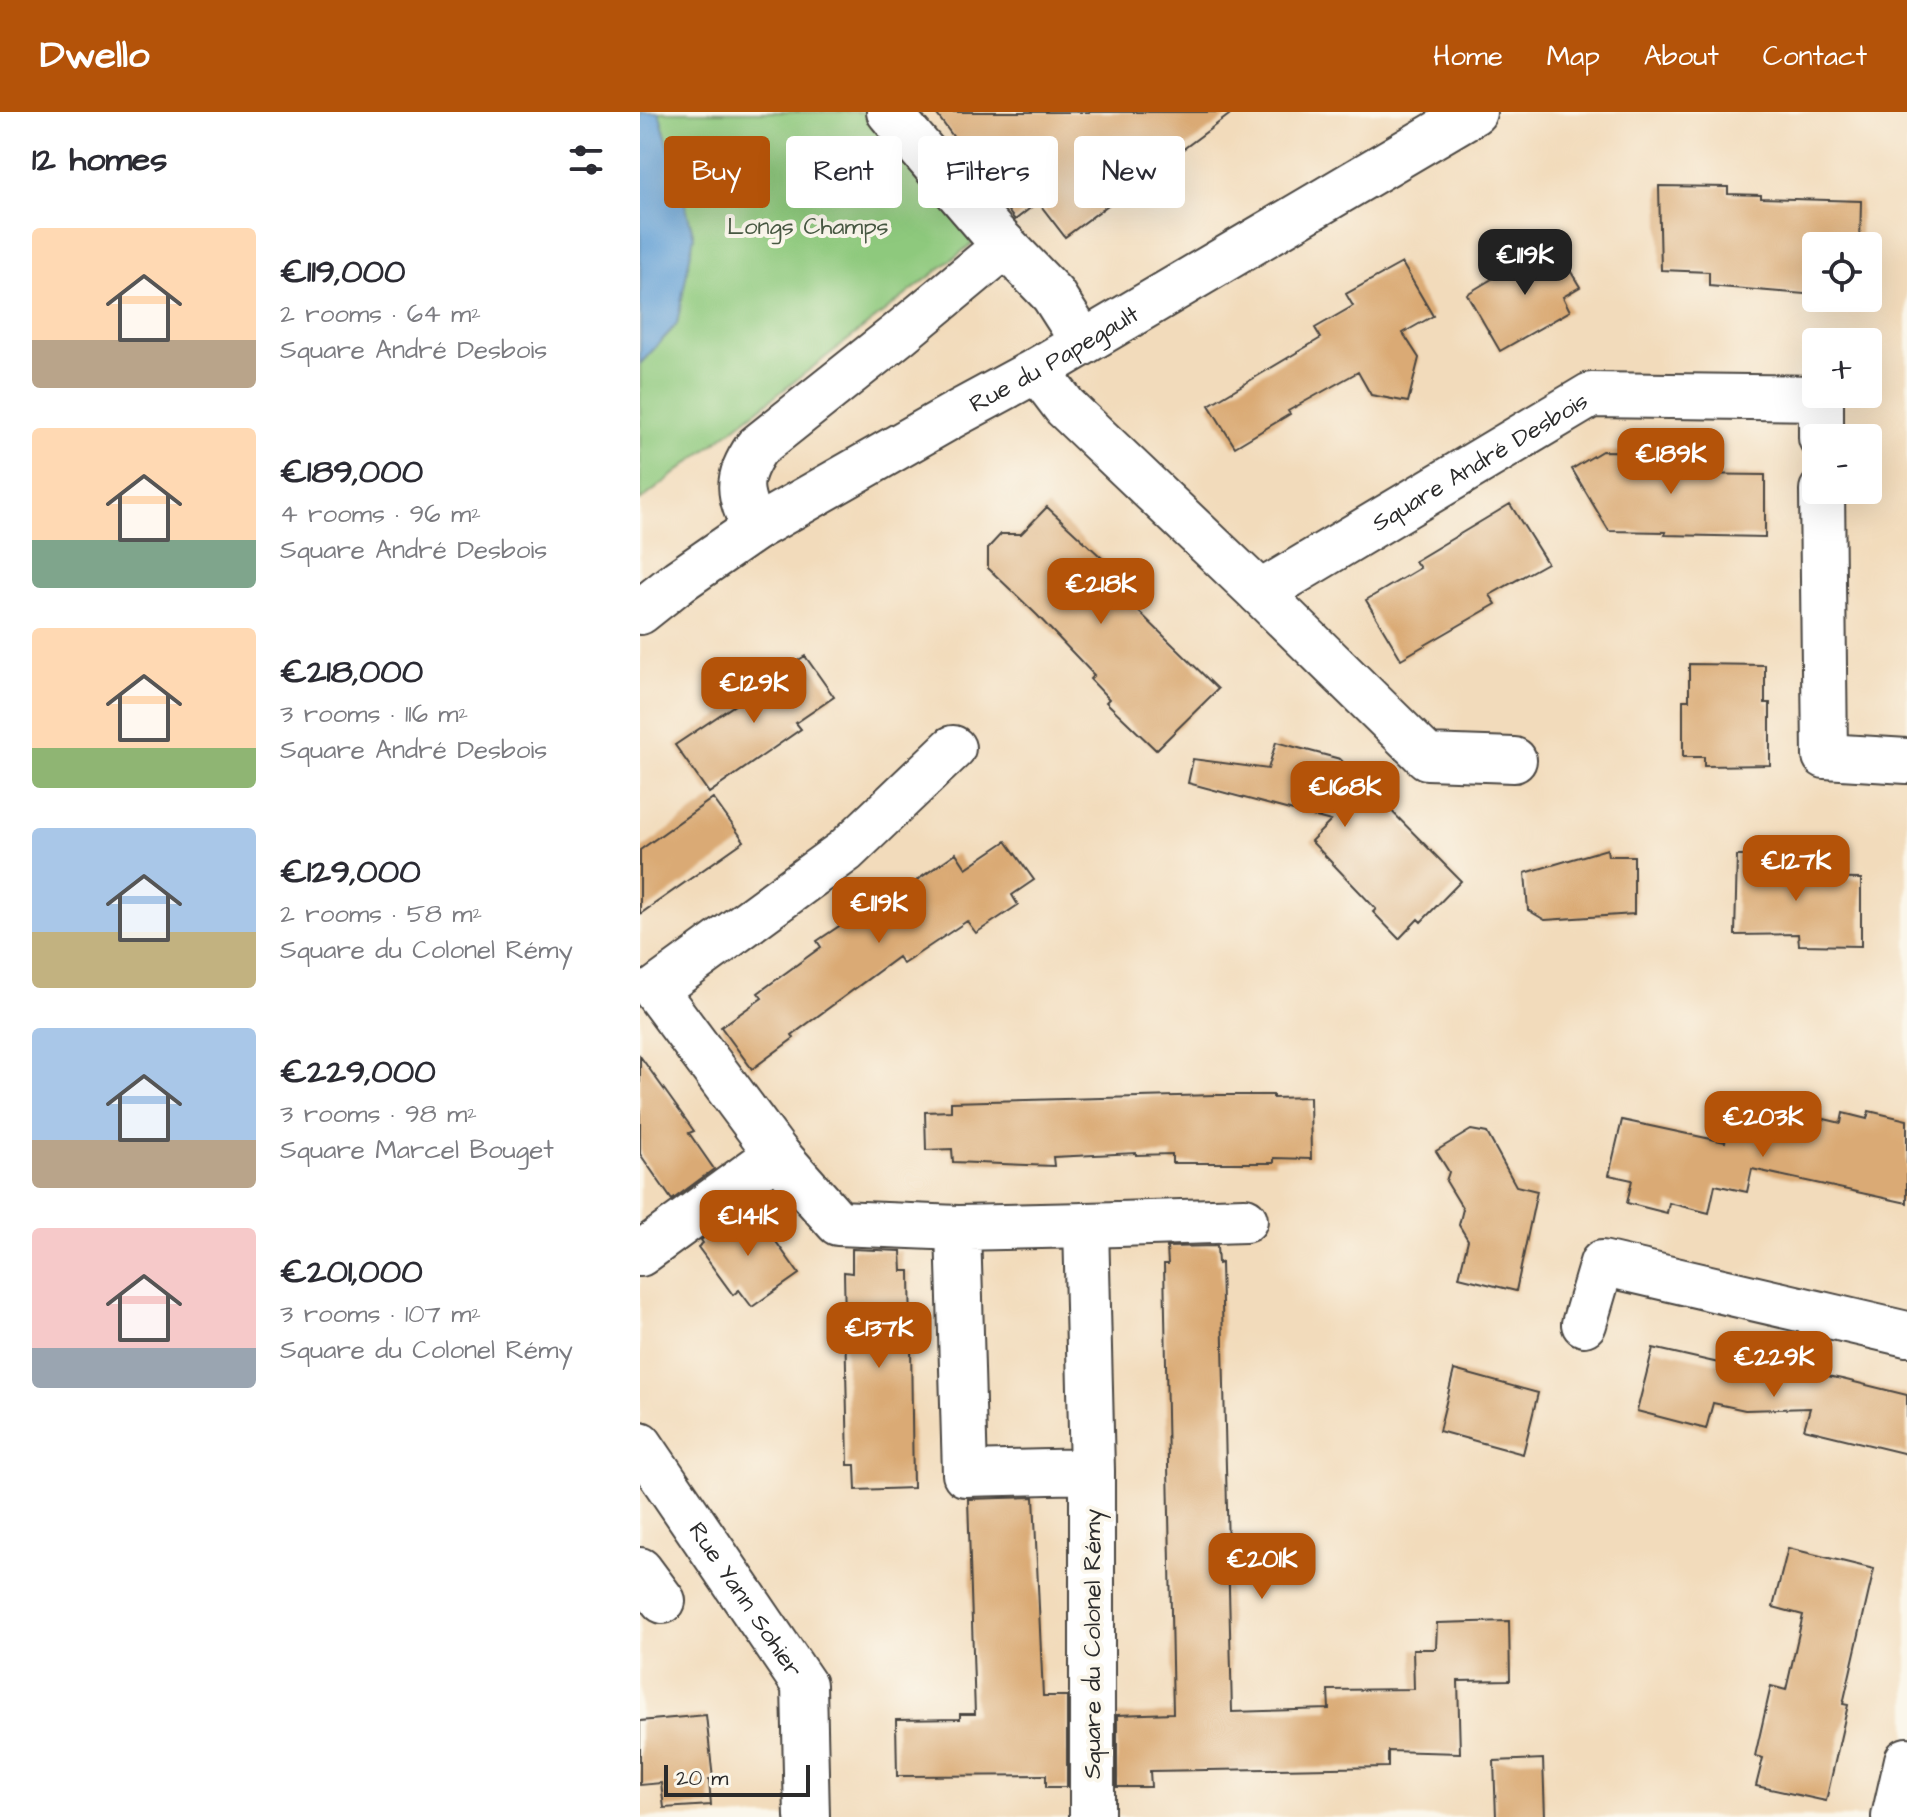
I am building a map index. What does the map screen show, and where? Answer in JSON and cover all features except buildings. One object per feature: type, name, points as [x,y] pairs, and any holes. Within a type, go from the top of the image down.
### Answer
[{"type":"street","points":[[889,112],[1005,246],[1053,295],[1083,342]]},
{"type":"street","name":"Rue du Papegault","points":[[640,612],[754,529],[1037,370],[1411,131],[1474,112]]},
{"type":"street","points":[[754,529],[740,485],[746,463],[757,447],[1005,246]]},
{"type":"street","points":[[1037,370],[1065,407],[1427,757],[1514,760]]},
{"type":"street","name":"Square André Desbois","points":[[1260,593],[1591,395],[1821,398],[1821,424]]},
{"type":"street","points":[[1822,504],[1825,756],[1907,761]]},
{"type":"street","points":[[953,748],[845,851],[655,990],[777,1154],[838,1223],[958,1228],[1245,1220]]},
{"type":"street","points":[[640,1254],[777,1154]]},
{"type":"street","name":"Square du Colonel Rémy","points":[[1086,1225],[1092,1471],[1092,1817]]},
{"type":"street","points":[[958,1228],[965,1474],[1092,1471]]},
{"type":"street","points":[[1584,1324],[1602,1263],[1907,1334]]},
{"type":"street","name":"Rue Yann Sohier","points":[[648,1476],[804,1685],[807,1817]]},
{"type":"street","points":[[1894,1817],[1907,1760]]},
{"type":"green space","name":"Longs Champs","points":[[659,112],[873,112],[891,136],[786,136],[786,208],[902,208],[902,150],[918,171],[918,208],[946,208],[973,243],[640,501],[640,364],[677,324],[693,236],[685,208],[770,208],[770,136],[666,136]]},
{"type":"water","points":[[640,112],[659,112],[666,136],[664,208],[686,208],[694,236],[677,324],[640,364]]}]
